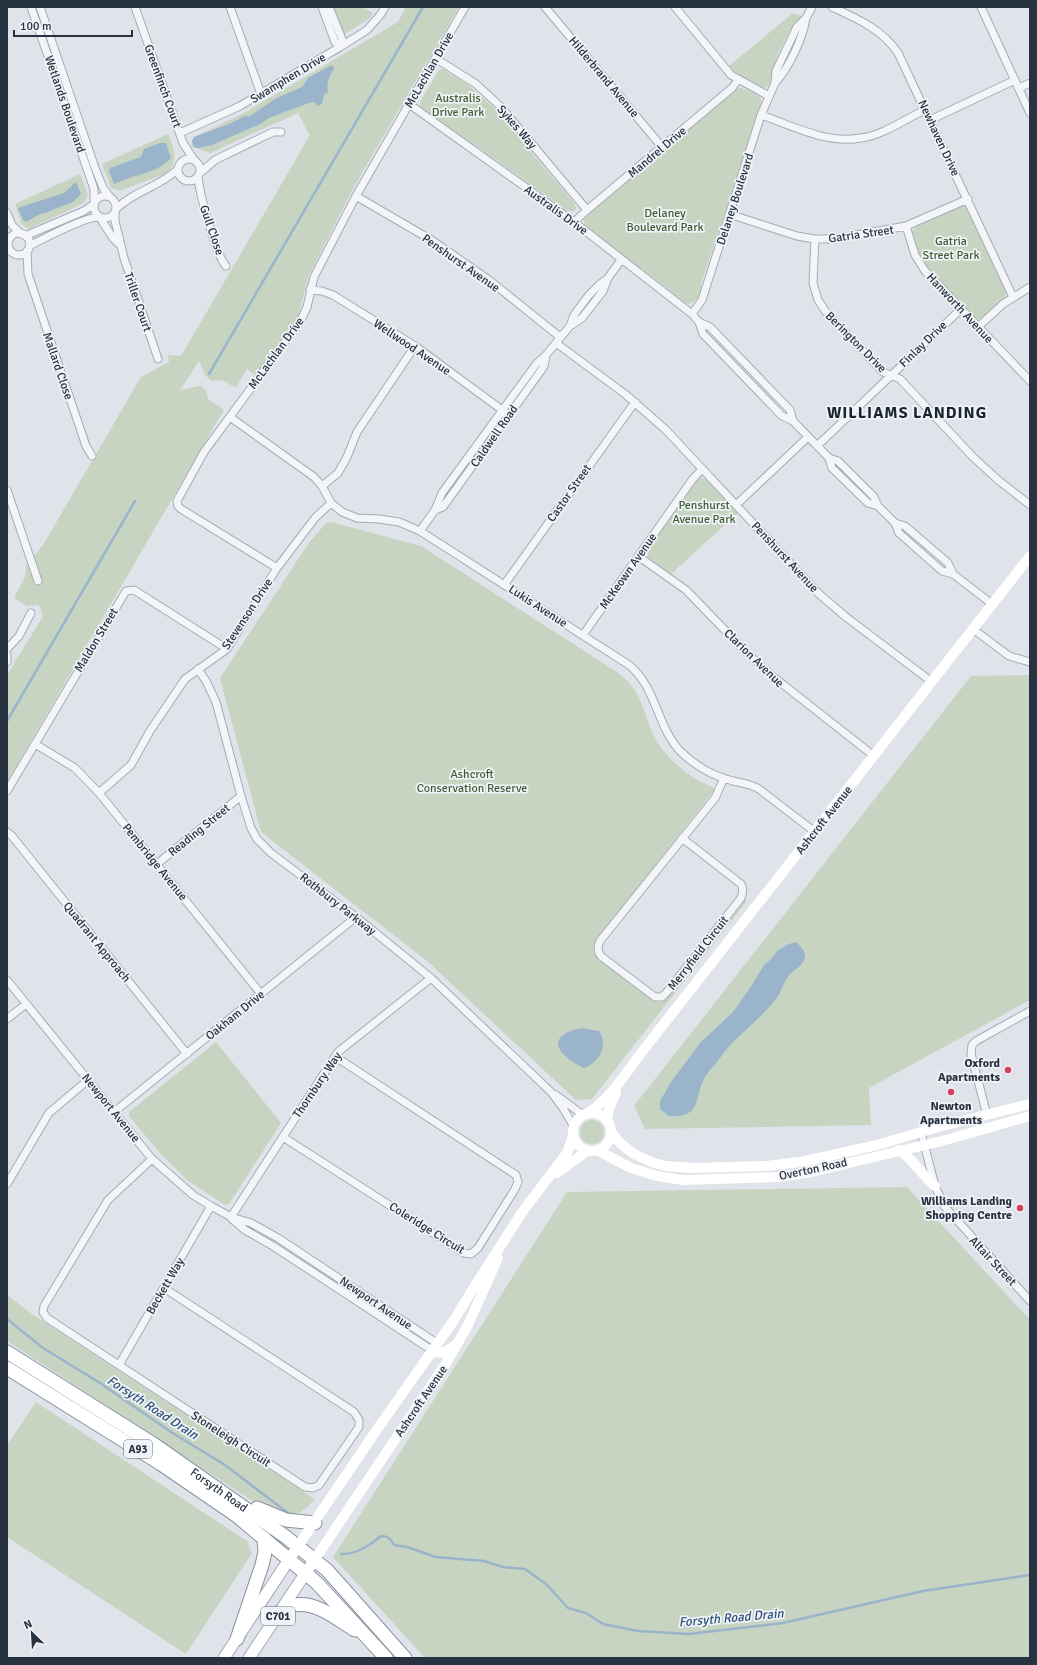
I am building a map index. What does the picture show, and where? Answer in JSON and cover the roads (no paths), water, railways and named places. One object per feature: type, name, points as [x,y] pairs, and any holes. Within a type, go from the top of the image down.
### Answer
[{"type":"highway","name":"Forsyth Road","points":[[7,1352],[155,1445],[218,1488],[315,1559],[353,1598],[405,1658]]},
{"type":"highway","name":"Forsyth Road","points":[[7,1368],[161,1464],[237,1516],[318,1583],[386,1658]]},
{"type":"highway","points":[[218,1488],[271,1515],[293,1522],[314,1522]]},
{"type":"highway","points":[[237,1639],[262,1565],[264,1538]]},
{"type":"highway","points":[[281,1611],[293,1605],[301,1604],[316,1608],[327,1612],[370,1640]]},
{"type":"main road","name":"Ashcroft Avenue","points":[[585,1114],[602,1103],[619,1084],[638,1057],[1030,556]]},
{"type":"main road","name":"Ashcroft Avenue","points":[[607,1121],[609,1109],[619,1084]]},
{"type":"main road","name":"Overton Road","points":[[611,1132],[628,1150],[642,1159],[666,1166],[692,1168],[758,1167],[792,1164],[877,1145],[1030,1104]]},
{"type":"main road","points":[[585,1114],[598,1114],[607,1121],[611,1132],[607,1143],[592,1150],[577,1144],[573,1131],[577,1120],[585,1114]]},
{"type":"main road","name":"Overton Road","points":[[592,1150],[645,1174],[667,1178],[688,1180],[790,1176],[946,1139],[1030,1116]]},
{"type":"main road","name":"Ashcroft Avenue","points":[[298,1546],[373,1435],[435,1348],[523,1211],[567,1153],[573,1131]]},
{"type":"main road","name":"Ashcroft Avenue","points":[[546,1182],[592,1150]]},
{"type":"main road","points":[[899,1150],[906,1155],[925,1178],[935,1186]]},
{"type":"main road","name":"Ashcroft Avenue","points":[[315,1559],[445,1365],[483,1293],[509,1234]]},
{"type":"main road","points":[[435,1348],[437,1353],[446,1352],[459,1341]]},
{"type":"main road","name":"C701","points":[[224,1658],[298,1546]]},
{"type":"main road","name":"C701","points":[[249,1658],[315,1559]]},
{"type":"street","name":"Wetlands Boulevard","points":[[31,7],[94,189],[94,203]]},
{"type":"street","name":"Wetlands Boulevard","points":[[40,7],[94,165],[103,188],[111,198]]},
{"type":"street","name":"Greenfinch Court","points":[[135,7],[183,143],[194,160]]},
{"type":"street","points":[[230,7],[261,94]]},
{"type":"street","points":[[322,7],[335,42],[340,47]]},
{"type":"street","points":[[329,7],[341,37],[340,47]]},
{"type":"street","name":"Swamphen Drive","points":[[180,133],[240,106],[340,47],[366,30],[381,14],[385,7]]},
{"type":"street","name":"McLachlan Drive","points":[[277,568],[181,509],[177,504],[178,498],[204,452],[302,320],[314,277],[356,196],[465,7]]},
{"type":"street","name":"Hilderbrand Avenue","points":[[545,7],[662,147]]},
{"type":"street","points":[[675,7],[731,75],[769,96]]},
{"type":"street","name":"Delaney Boulevard","points":[[692,314],[702,300],[761,115],[775,83],[783,75],[804,31],[806,18],[812,7]]},
{"type":"street","name":"Newhaven Drive","points":[[832,7],[874,28],[888,40],[903,62],[1013,297]]},
{"type":"street","points":[[981,7],[1030,113]]},
{"type":"street","name":"Sykes Way","points":[[435,58],[476,84],[501,108],[587,210]]},
{"type":"street","name":"Mandrel Drive","points":[[574,222],[732,88],[738,80]]},
{"type":"street","points":[[930,120],[1015,80]]},
{"type":"street","points":[[1018,88],[1030,83]]},
{"type":"street","name":"Australis Drive","points":[[409,104],[574,222],[692,314],[699,322],[708,339],[782,416],[793,421],[829,458],[838,461],[874,497],[878,506],[895,522],[905,526],[948,563],[953,574],[992,604]]},
{"type":"street","points":[[761,115],[821,136],[841,140],[862,138],[882,131],[925,110]]},
{"type":"street","points":[[162,182],[192,180],[215,160],[273,132],[281,132]]},
{"type":"street","name":"Greenfinch Court","points":[[180,162],[183,143]]},
{"type":"street","points":[[8,216],[8,246],[12,254],[22,254],[28,249],[84,220],[95,217],[108,218],[133,196],[162,182],[177,170],[180,162],[186,159],[215,160]]},
{"type":"street","points":[[194,160],[199,166],[199,175]]},
{"type":"street","points":[[177,170],[179,176],[184,180]]},
{"type":"street","name":"Gull Close","points":[[199,175],[200,194],[220,255],[226,266]]},
{"type":"street","name":"Gull Close","points":[[184,180],[200,194]]},
{"type":"street","points":[[9,240],[16,234],[23,235],[84,211],[101,196],[111,198],[133,196]]},
{"type":"street","name":"Penshurst Avenue","points":[[356,196],[445,250],[489,280],[558,340],[635,402],[666,430],[820,594],[846,617],[932,682]]},
{"type":"street","points":[[111,198],[116,203],[115,211]]},
{"type":"street","name":"Gatria Street","points":[[729,214],[797,236],[815,239],[845,238],[906,226],[968,200]]},
{"type":"street","points":[[94,203],[94,211],[100,217]]},
{"type":"street","name":"Triller Court","points":[[115,211],[120,245],[158,359]]},
{"type":"street","points":[[8,216],[12,225],[29,240],[28,249]]},
{"type":"street","name":"Triller Court","points":[[100,217],[110,235],[120,245]]},
{"type":"street","name":"Hanworth Avenue","points":[[906,226],[915,255],[921,265],[1030,381]]},
{"type":"street","name":"Berington Drive","points":[[815,239],[812,277],[814,289],[818,300],[831,317],[883,372],[900,379],[986,470],[1030,505]]},
{"type":"street","name":"Mallard Close","points":[[28,249],[28,274],[86,446],[92,456]]},
{"type":"street","name":"Mallard Close","points":[[12,254],[28,274]]},
{"type":"street","name":"Caldwell Road","points":[[420,531],[435,510],[442,493],[537,363],[546,355],[570,326],[580,320],[603,291],[608,278],[622,260]]},
{"type":"street","points":[[978,327],[1013,297],[1030,287]]},
{"type":"street","name":"Wellwood Avenue","points":[[310,290],[322,291],[333,295],[416,346],[509,415]]},
{"type":"street","name":"Finlay Drive","points":[[817,446],[961,309]]},
{"type":"street","name":"Australis Drive","points":[[699,322],[710,327],[790,410],[793,421]]},
{"type":"street","points":[[322,486],[338,473],[347,457],[357,432],[416,346]]},
{"type":"street","name":"Caldwell Road","points":[[435,510],[443,507],[509,415],[544,366],[546,355]]},
{"type":"street","name":"Castor Street","points":[[504,585],[635,402]]},
{"type":"street","name":"Lukis Avenue","points":[[230,417],[314,478],[322,486],[331,503],[342,512],[357,518],[399,522],[420,531],[634,669],[650,691],[664,728],[674,744],[694,763],[708,772],[724,778],[751,784],[815,832]]},
{"type":"street","points":[[736,505],[808,437]]},
{"type":"street","name":"McKeown Avenue","points":[[583,635],[702,468]]},
{"type":"street","points":[[7,490],[38,581]]},
{"type":"street","name":"Stevenson Drive","points":[[99,793],[131,765],[175,691],[185,679],[227,648],[277,568],[315,518],[331,503]]},
{"type":"street","name":"Clarion Avenue","points":[[638,556],[686,590],[748,654],[771,675],[874,756]]},
{"type":"street","name":"Maldon Street","points":[[7,791],[126,591],[134,590],[227,648]]},
{"type":"street","points":[[7,649],[19,636],[31,613]]},
{"type":"street","points":[[973,629],[1009,656],[1030,662]]},
{"type":"street","points":[[7,655],[7,662]]},
{"type":"street","name":"Rothbury Parkway","points":[[198,669],[206,681],[216,702],[241,796],[251,828],[257,839],[271,852],[356,917],[431,978],[551,1092],[563,1108],[573,1131]]},
{"type":"street","name":"Pembridge Avenue","points":[[35,744],[75,768],[99,793],[261,994]]},
{"type":"street","name":"Merryfield Circuit","points":[[682,838],[741,884],[743,893],[741,898],[667,992],[662,996],[655,997],[602,957],[598,947],[600,941],[682,838],[715,798],[724,778]]},
{"type":"street","name":"Reading Street","points":[[156,864],[241,796]]},
{"type":"street","name":"Quadrant Approach","points":[[7,832],[12,836],[186,1054]]},
{"type":"street","name":"Oakham Drive","points":[[114,1112],[356,917]]},
{"type":"street","name":"Thornbury Way","points":[[231,1217],[342,1048],[431,978]]},
{"type":"street","name":"Newport Avenue","points":[[7,980],[152,1159],[193,1195],[231,1217],[245,1230],[435,1348]]},
{"type":"street","points":[[7,1019],[26,1004]]},
{"type":"street","points":[[987,1115],[971,1054],[972,1045],[976,1041],[1030,1012]]},
{"type":"street","name":"Coleridge Circuit","points":[[283,1137],[464,1253],[471,1254],[478,1248],[515,1189],[518,1182],[516,1175],[342,1061],[334,1058]]},
{"type":"street","points":[[7,1184],[49,1113],[88,1080]]},
{"type":"street","name":"Rothbury Parkway","points":[[551,1092],[585,1114]]},
{"type":"street","name":"Altair Street","points":[[921,1132],[935,1186],[941,1200],[951,1215],[1030,1301]]},
{"type":"street","name":"Stoneleigh Circuit","points":[[152,1159],[108,1200],[43,1309],[43,1312],[47,1318],[309,1488],[319,1485],[359,1427],[359,1420],[354,1412],[164,1288]]},
{"type":"street","name":"Beckett Way","points":[[119,1365],[211,1206]]},
{"type":"street","name":"Newport Avenue","points":[[231,1217],[251,1222],[278,1238],[435,1348]]},
{"type":"street","points":[[273,1246],[278,1238]]},
{"type":"water","points":[[330,66],[333,66],[334,69],[328,79],[328,92],[324,95],[322,104],[318,106],[314,102],[309,103],[271,117],[260,124],[212,145],[197,148],[194,147],[192,141],[194,137],[229,124],[245,116],[250,116],[275,99],[302,87],[308,78]]},
{"type":"water","points":[[160,143],[166,143],[171,158],[166,163],[150,172],[124,179],[114,184],[109,171],[110,168],[141,157],[144,149]]},
{"type":"water","points":[[76,182],[81,194],[73,202],[40,214],[26,222],[23,220],[18,208],[64,193]]},
{"type":"water","points":[[796,942],[804,953],[805,957],[803,962],[789,975],[778,996],[771,1005],[731,1044],[708,1072],[701,1085],[692,1110],[687,1114],[680,1116],[669,1116],[660,1109],[660,1101],[671,1082],[701,1042],[733,1012],[764,965],[778,950]]},
{"type":"water","points":[[581,1028],[599,1031],[603,1042],[603,1048],[598,1058],[589,1066],[584,1068],[567,1058],[558,1046],[558,1041],[562,1036]]},
{"type":"waterway","points":[[209,374],[423,7]]},
{"type":"waterway","points":[[7,721],[135,501]]},
{"type":"waterway","name":"Forsyth Road Drain","points":[[7,1319],[43,1348],[100,1383],[171,1432],[225,1465],[288,1513]]},
{"type":"waterway","name":"Forsyth Road Drain","points":[[341,1554],[357,1551],[368,1546],[381,1536],[387,1537],[394,1545],[407,1547],[436,1557],[484,1561],[503,1567],[525,1569],[546,1584],[568,1608],[586,1613],[603,1624],[638,1631],[689,1634],[783,1623],[923,1591],[1030,1575]]},
{"type":"place","name":"Oxford Apartments","points":[[1008,1070]]},
{"type":"place","name":"Newton Apartments","points":[[951,1092]]},
{"type":"place","name":"Williams Landing Shopping Centre","points":[[1020,1208]]},
{"type":"district","name":"WILLIAMS LANDING","points":[[907,412]]},
{"type":"park label","name":"Australis Drive Park","points":[[458,105]]},
{"type":"park label","name":"Delaney Boulevard Park","points":[[665,220]]},
{"type":"park label","name":"Gatria Street Park","points":[[951,248]]},
{"type":"park label","name":"Penshurst Avenue Park","points":[[704,512]]},
{"type":"park label","name":"Ashcroft Conservation Reserve","points":[[472,781]]}]
